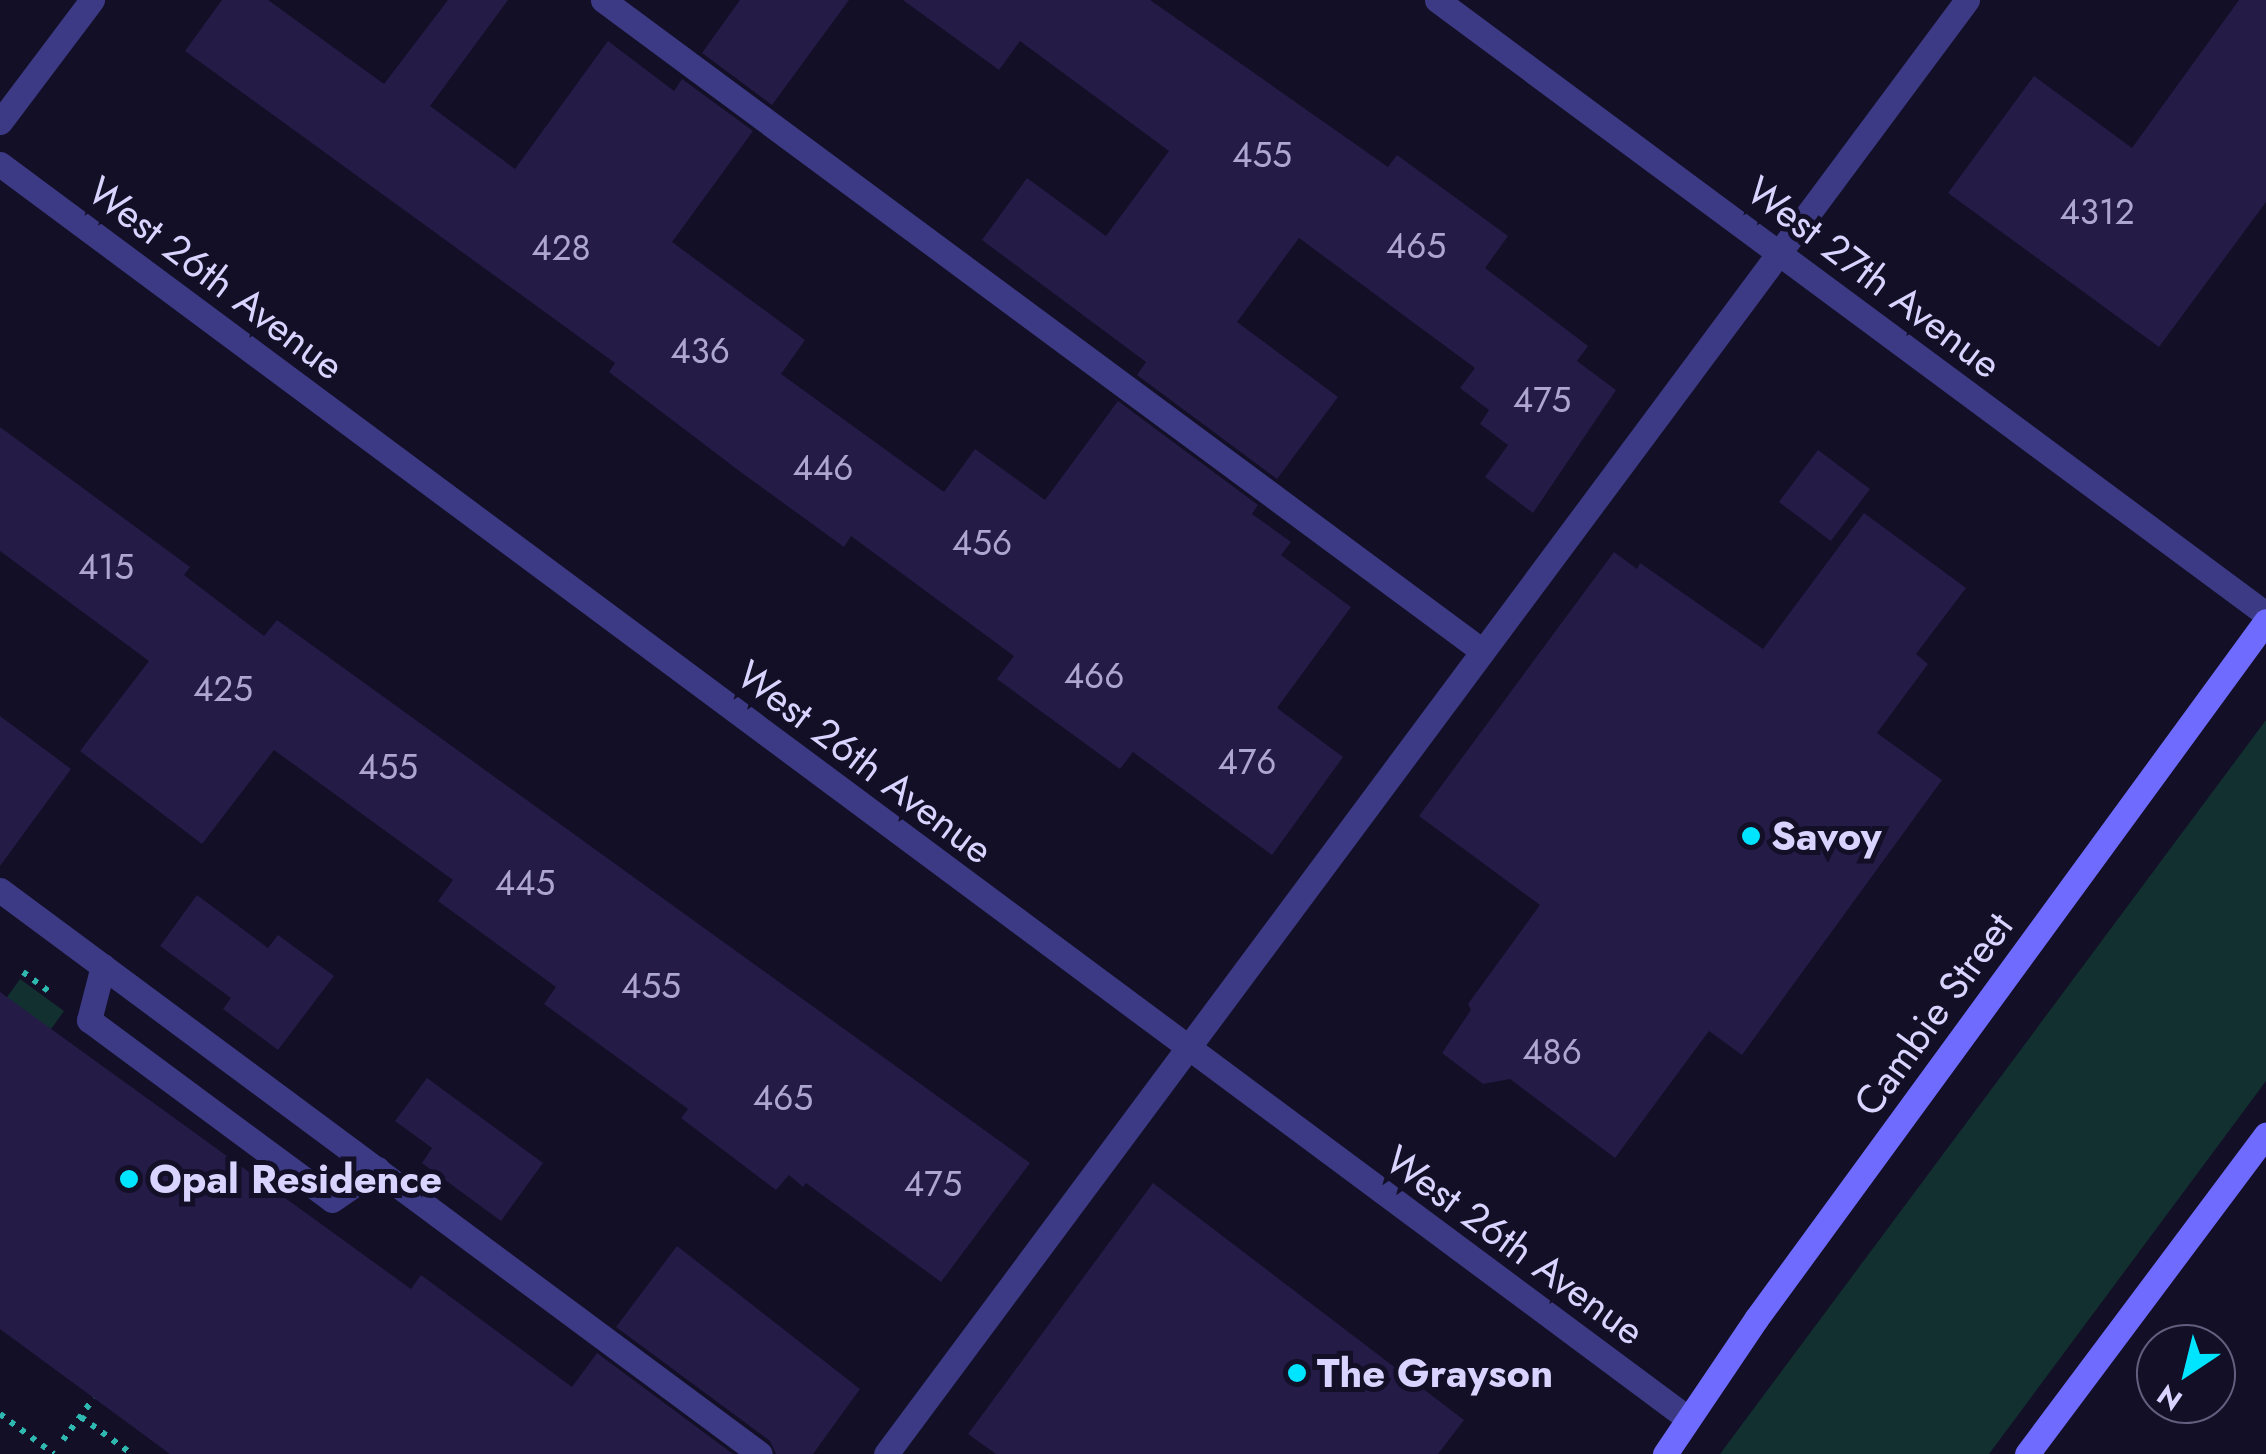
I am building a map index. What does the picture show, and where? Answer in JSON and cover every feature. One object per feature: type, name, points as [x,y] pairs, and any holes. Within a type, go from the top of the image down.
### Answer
[{"type":"main road","name":"Cambie Street","points":[[1666,1454],[1687,1418],[2266,622]]},
{"type":"main road","points":[[2027,1454],[2266,1135]]},
{"type":"street","points":[[0,122],[92,0]]},
{"type":"street","points":[[603,0],[1482,650]]},
{"type":"street","name":"West 27th Avenue","points":[[1437,0],[2266,614]]},
{"type":"street","points":[[886,1454],[1967,0]]},
{"type":"street","name":"West 26th Avenue","points":[[0,164],[1687,1418]]},
{"type":"street","points":[[0,890],[760,1454]]},
{"type":"street","points":[[103,966],[89,1020],[332,1200],[377,1170]]},
{"type":"path","points":[[64,1440],[94,1398]]},
{"type":"path","points":[[0,1414],[54,1454]]},
{"type":"path","points":[[81,1416],[132,1454]]},
{"type":"green space","points":[[2266,720],[2266,1081],[1989,1454],[1720,1454]]},
{"type":"green space","points":[[20,979],[64,1011],[10,1086],[0,1007]]},
{"type":"building","points":[[222,0],[268,0],[384,84],[448,0],[508,0],[430,106],[515,169],[608,41],[674,91],[682,79],[753,131],[672,242],[805,340],[781,374],[944,492],[975,449],[1045,500],[1118,401],[1258,505],[1252,514],[1291,542],[1281,555],[1351,607],[1277,708],[1343,757],[1272,855],[1133,752],[1120,769],[997,679],[1014,656],[851,536],[844,547],[742,473],[609,372],[615,363],[185,51]]},
{"type":"building","points":[[740,0],[849,0],[772,105],[702,53]]},
{"type":"building","points":[[903,0],[1150,0],[1388,167],[1397,155],[1508,236],[1485,268],[1588,346],[1577,361],[1616,390],[1533,513],[1485,477],[1508,445],[1480,424],[1489,410],[1460,388],[1475,368],[1299,238],[1237,322],[1338,397],[1277,479],[1137,375],[1146,362],[982,240],[1027,178],[1106,236],[1169,151],[1020,41],[999,70]]},
{"type":"building","points":[[2239,0],[2266,0],[2266,202],[2159,347],[1948,193],[2034,76],[2132,148]]},
{"type":"building","points":[[0,427],[190,567],[184,575],[264,636],[277,620],[1030,1163],[941,1282],[806,1183],[803,1187],[789,1175],[776,1190],[681,1118],[688,1109],[544,1004],[556,987],[438,901],[453,880],[274,750],[202,844],[80,751],[149,661],[0,551]]},
{"type":"building","points":[[1818,450],[1870,489],[1831,541],[1779,502]]},
{"type":"building","points":[[1864,513],[1966,588],[1916,654],[1928,664],[1877,733],[1942,780],[1742,1055],[1709,1031],[1615,1158],[1510,1079],[1483,1084],[1442,1053],[1471,1010],[1468,1004],[1540,905],[1419,816],[1614,552],[1637,569],[1640,563],[1763,649]]},
{"type":"building","points":[[0,716],[71,769],[0,866]]},
{"type":"building","points":[[197,895],[268,948],[278,935],[334,976],[278,1050],[223,1009],[231,998],[160,946]]},
{"type":"building","name":"Opal Residence","points":[[0,992],[411,1289],[421,1275],[572,1387],[597,1353],[733,1454],[170,1454],[0,1329]]},
{"type":"building","points":[[427,1078],[543,1163],[501,1221],[422,1163],[432,1148],[395,1121]]},
{"type":"building","points":[[1153,1183],[1464,1420],[1438,1454],[996,1454],[968,1434]]},
{"type":"building","points":[[677,1246],[860,1389],[813,1454],[776,1454],[770,1441],[616,1327]]},
{"type":"place","name":"Savoy","points":[[1751,836]]},
{"type":"place","name":"Opal Residence","points":[[129,1179]]},
{"type":"place","name":"The Grayson","points":[[1297,1373]]}]
